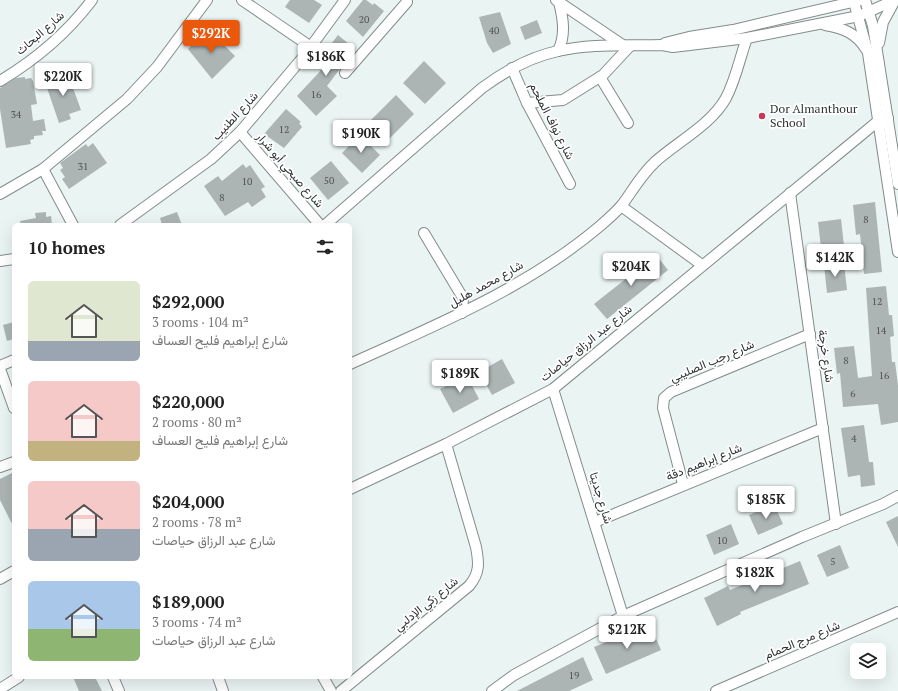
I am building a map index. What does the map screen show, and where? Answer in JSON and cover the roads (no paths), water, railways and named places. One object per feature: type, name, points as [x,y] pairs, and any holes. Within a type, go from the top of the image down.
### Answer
[{"type":"street","name":"شارع البحاث","points":[[0,81],[35,57],[63,33],[92,0]]},
{"type":"street","points":[[0,194],[43,169],[106,116],[147,78],[180,39],[207,0]]},
{"type":"street","points":[[242,0],[310,47]]},
{"type":"street","name":"شارع الطنيب","points":[[123,223],[211,159],[240,132],[310,47],[345,0]]},
{"type":"street","points":[[865,0],[870,12],[878,121],[898,252]]},
{"type":"street","points":[[327,223],[464,102],[498,76],[512,68],[558,50],[576,47],[662,45],[673,47],[747,38],[859,16],[895,0]]},
{"type":"street","points":[[873,53],[883,22],[895,0]]},
{"type":"street","points":[[557,1],[627,46]]},
{"type":"street","points":[[557,1],[563,33],[558,50]]},
{"type":"street","points":[[662,45],[670,41],[733,30],[858,1],[859,16],[873,53],[888,118],[898,184]]},
{"type":"street","points":[[345,73],[408,3]]},
{"type":"street","points":[[817,24],[847,31],[860,40],[873,53]]},
{"type":"street","name":"شارع محمد هليل","points":[[352,363],[462,313],[525,278],[577,245],[621,206],[645,172],[655,161],[699,128],[721,105],[730,88],[747,38]]},
{"type":"street","points":[[527,103],[563,100],[600,77],[627,46]]},
{"type":"street","name":"شارع نواف الملحم","points":[[512,68],[527,103],[570,184]]},
{"type":"street","points":[[600,77],[628,123]]},
{"type":"street","name":"شارع عبد الرزاق حياصات","points":[[352,488],[446,444],[553,389],[790,192],[878,121],[888,118]]},
{"type":"street","name":"شارع صبحي أبو شرار","points":[[240,132],[318,223]]},
{"type":"street","points":[[43,169],[72,223]]},
{"type":"street","name":"شارع خرجة","points":[[790,192],[836,524]]},
{"type":"street","points":[[621,206],[702,265]]},
{"type":"street","points":[[424,233],[463,298],[462,313]]},
{"type":"street","points":[[0,261],[12,259]]},
{"type":"street","name":"شارع رجب الصليبي","points":[[683,484],[662,408],[664,398],[671,392],[810,334]]},
{"type":"street","points":[[0,366],[12,361]]},
{"type":"street","points":[[0,369],[12,402]]},
{"type":"street","name":"شارع جديتا","points":[[553,389],[623,616]]},
{"type":"street","name":"شارع إبراهيم دقة","points":[[595,522],[683,484],[823,428]]},
{"type":"street","name":"شارع زكي الإدلبي","points":[[340,691],[469,586],[478,572],[477,554],[446,444]]},
{"type":"street","points":[[0,467],[12,463]]},
{"type":"street","points":[[492,691],[520,671],[623,616],[883,504],[898,496]]},
{"type":"street","points":[[883,504],[898,503]]},
{"type":"street","points":[[0,578],[12,572]]},
{"type":"street","name":"شارع مرج الحمام","points":[[716,691],[898,612]]},
{"type":"street","points":[[0,689],[16,679]]},
{"type":"street","points":[[114,679],[119,691]]},
{"type":"street","points":[[219,679],[224,691]]},
{"type":"street","points":[[325,679],[331,691]]},
{"type":"place","name":"Dor Almanthour School","points":[[762,116]]}]
